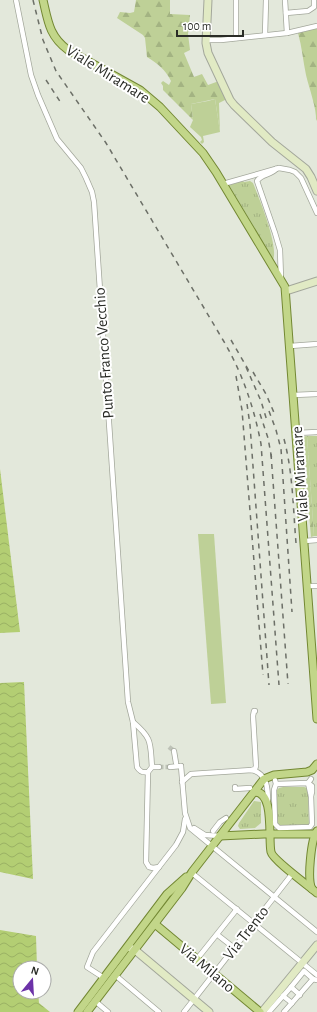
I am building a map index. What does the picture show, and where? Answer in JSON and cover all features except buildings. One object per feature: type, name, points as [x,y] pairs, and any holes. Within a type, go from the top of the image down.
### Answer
[{"type":"main road","name":"Viale Miramare","points":[[43,0],[50,29],[60,44],[68,50],[133,86],[149,98],[203,153],[281,279],[286,291],[308,586],[314,633],[317,719]]},
{"type":"main road","points":[[208,0],[206,40],[208,53],[234,105],[272,142],[306,169],[311,176],[317,191]]},
{"type":"main road","points":[[286,291],[317,281]]},
{"type":"main road","points":[[83,1010],[104,978],[113,973],[135,950],[155,924],[185,884],[192,872],[235,816],[252,790],[264,779],[274,775],[308,772],[317,764]]},
{"type":"main road","points":[[252,790],[262,794],[273,807],[270,834],[273,856],[314,891]]},
{"type":"main road","points":[[235,816],[234,827],[236,831],[242,834]]},
{"type":"main road","points":[[220,836],[314,831],[309,877],[314,891]]},
{"type":"main road","points":[[83,1010],[95,1001],[126,950],[167,894],[192,872]]},
{"type":"main road","points":[[155,924],[155,917],[182,880]]},
{"type":"main road","name":"Via Milano","points":[[155,924],[261,1012]]},
{"type":"main road","points":[[261,1012],[303,967],[317,945]]},
{"type":"main road","points":[[126,950],[130,948],[135,950],[209,1012]]},
{"type":"street","name":"Punto Franco Vecchio","points":[[16,0],[31,75],[38,95],[58,138],[81,168],[92,192],[94,202],[128,702],[133,722],[137,768],[143,773],[148,772]]},
{"type":"street","points":[[236,0],[236,38]]},
{"type":"street","points":[[265,35],[266,0]]},
{"type":"street","points":[[285,0],[287,33]]},
{"type":"street","points":[[286,13],[308,11],[314,7],[314,0]]},
{"type":"street","points":[[206,40],[287,33],[317,26]]},
{"type":"street","points":[[223,184],[276,169],[286,168],[298,175],[315,205],[317,213]]},
{"type":"street","name":"Viale Miramare","points":[[276,169],[273,172],[261,176],[257,181],[280,250],[281,279]]},
{"type":"street","points":[[290,346],[317,344]]},
{"type":"street","points":[[294,395],[317,394]]},
{"type":"street","points":[[297,434],[317,432]]},
{"type":"street","points":[[305,541],[317,540]]},
{"type":"street","points":[[308,586],[317,586]]},
{"type":"street","points":[[252,770],[255,769],[256,766],[253,716],[255,711]]},
{"type":"street","points":[[133,722],[144,731],[150,742],[152,767],[148,772],[146,862],[149,867],[159,867]]},
{"type":"street","points":[[170,766],[181,766],[191,774]]},
{"type":"street","points":[[104,978],[86,967],[93,952],[182,836],[185,813],[181,766]]},
{"type":"street","points":[[152,767],[159,767]]},
{"type":"street","points":[[182,782],[191,774],[252,770],[259,773],[268,787],[273,807],[275,826],[279,828],[314,831],[312,824],[312,806],[310,795],[312,792],[312,786],[310,781],[301,781],[291,785],[275,782],[273,807]]},
{"type":"street","points":[[235,787],[235,789],[252,790]]},
{"type":"street","points":[[185,813],[190,824],[200,832],[210,836],[220,836]]},
{"type":"street","points":[[185,813],[190,828],[317,932]]},
{"type":"street","points":[[213,831],[226,818]]},
{"type":"street","points":[[192,872],[316,978]]},
{"type":"street","name":"Via Trento","points":[[184,1012],[293,873]]},
{"type":"street","points":[[197,959],[237,910]]},
{"type":"street","points":[[219,936],[233,947]]},
{"type":"street","points":[[303,967],[316,978]]},
{"type":"street","points":[[268,1012],[291,987],[303,967]]},
{"type":"street","points":[[113,973],[159,1012]]},
{"type":"street","points":[[284,1012],[316,978]]},
{"type":"street","points":[[291,987],[300,995]]},
{"type":"street","points":[[283,996],[292,1003]]},
{"type":"street","points":[[95,1001],[108,1012]]},
{"type":"green space","points":[[136,0],[170,0],[170,14],[190,15],[188,34],[190,50],[184,53],[194,77],[202,74],[208,85],[219,81],[227,99],[219,103],[220,132],[215,99],[191,104],[193,120],[163,90],[161,83],[163,81],[169,85],[171,81],[161,67],[147,57],[145,38],[143,35],[117,18],[120,12],[134,12]]},
{"type":"green space","points":[[317,28],[316,121],[314,105],[306,75],[298,33]]},
{"type":"green space","points":[[215,99],[220,132],[203,136],[204,142],[202,144],[200,142],[202,140],[201,137],[190,127],[193,120],[191,104]]},
{"type":"green space","points":[[243,181],[250,181],[253,183],[260,199],[271,233],[274,253],[273,260],[229,185]]},
{"type":"green space","points":[[307,436],[314,536],[311,537],[302,437]]},
{"type":"green space","points":[[307,436],[317,436],[317,536],[314,536]]},
{"type":"green space","points":[[198,534],[214,534],[226,703],[211,704]]},
{"type":"green space","points":[[283,787],[307,788],[309,826],[282,827],[277,823],[276,791]]},
{"type":"green space","points":[[254,801],[261,802],[261,823],[255,828],[240,829],[238,826],[239,823]]},
{"type":"water","points":[[0,469],[20,632],[0,633]]},
{"type":"water","points":[[24,682],[33,879],[0,872],[0,683]]},
{"type":"water","points":[[0,930],[36,936],[37,960],[12,960],[12,1000],[39,1000],[39,1003],[50,1012],[0,1012]]},
{"type":"tunnel","points":[[169,747],[174,751]]},
{"type":"tunnel","points":[[159,767],[170,767]]},
{"type":"railway","points":[[33,0],[43,40],[56,71],[106,143],[230,352],[242,377],[255,417],[261,444],[279,685]]},
{"type":"railway","points":[[46,80],[61,103]]},
{"type":"railway","points":[[231,340],[249,371]]},
{"type":"railway","points":[[246,367],[261,401],[267,421]]},
{"type":"railway","points":[[253,372],[266,394],[275,415]]},
{"type":"railway","points":[[236,376],[242,410],[263,675]]},
{"type":"railway","points":[[247,404],[250,425],[269,685]]},
{"type":"railway","points":[[269,411],[281,449],[292,612]]},
{"type":"railway","points":[[260,414],[268,438],[272,460]]},
{"type":"railway","points":[[284,439],[291,478],[296,543]]},
{"type":"railway","points":[[271,454],[288,684]]}]
